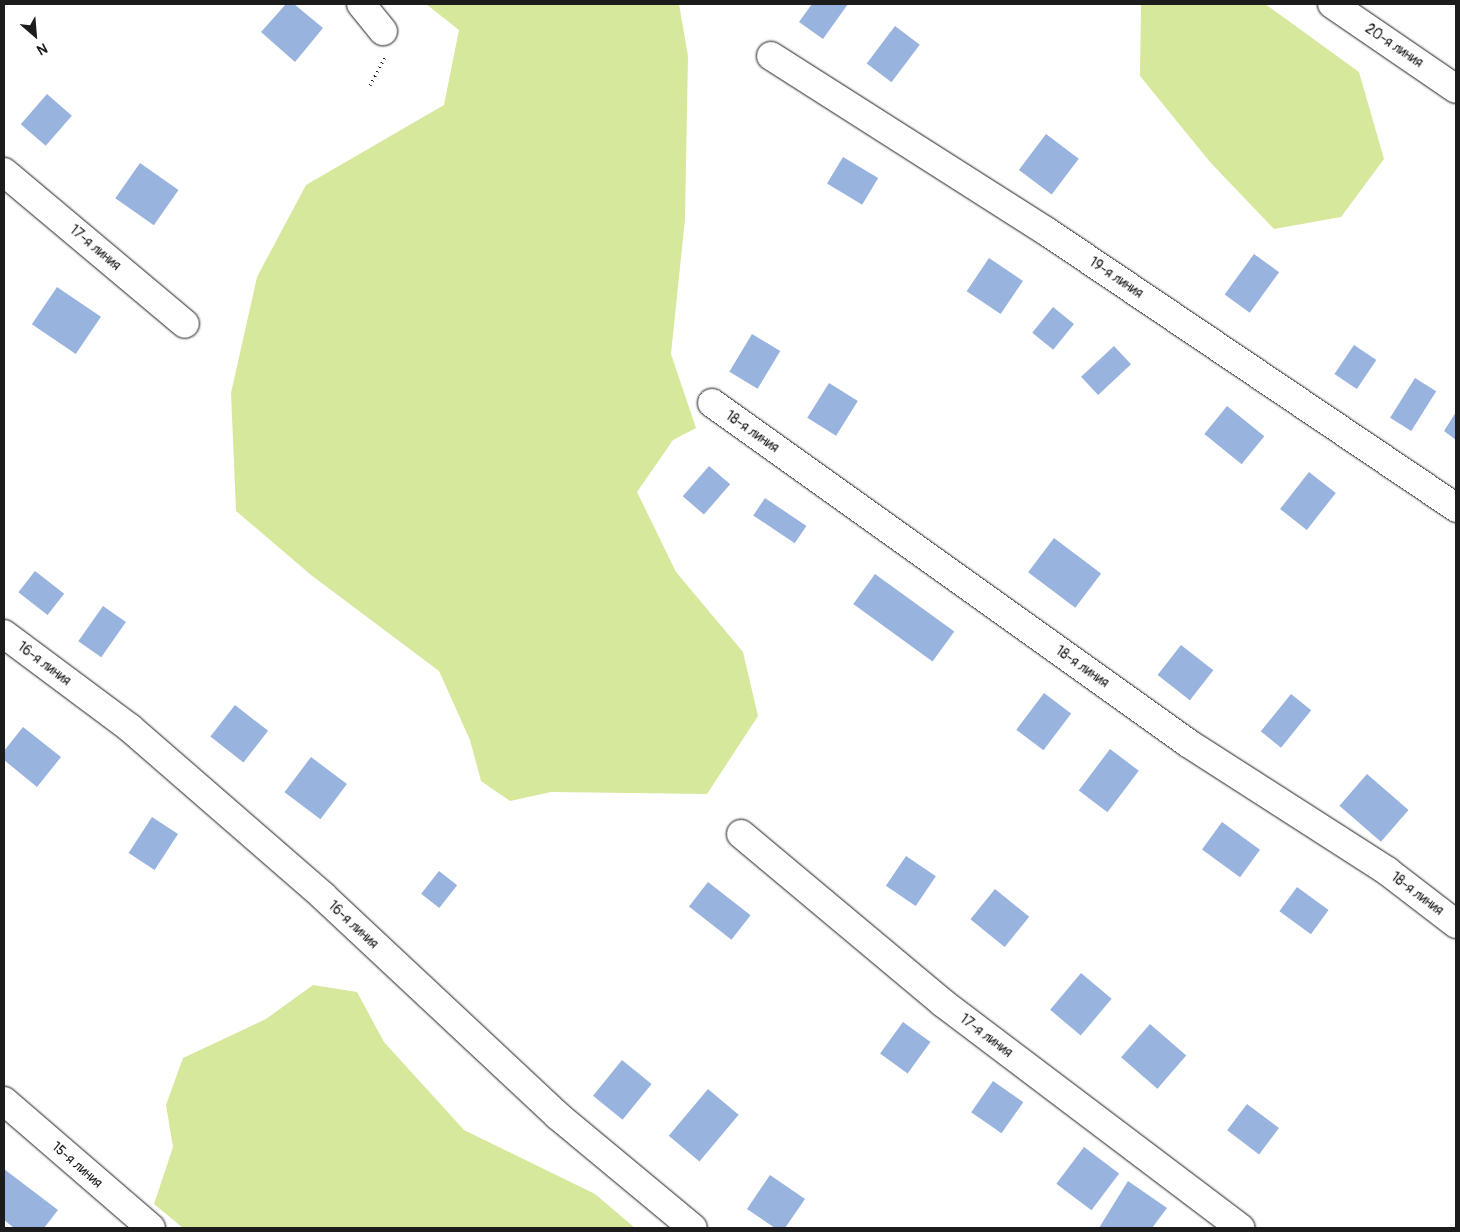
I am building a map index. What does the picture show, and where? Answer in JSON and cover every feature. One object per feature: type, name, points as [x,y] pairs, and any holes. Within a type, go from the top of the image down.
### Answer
[{"type":"street","points":[[361,4],[383,32]]},
{"type":"street","name":"20-я линия","points":[[1332,4],[1456,89]]},
{"type":"street","name":"19-я линия","points":[[771,56],[1046,232],[1456,508]]},
{"type":"street","name":"17-я линия","points":[[4,172],[185,324]]},
{"type":"street","name":"18-я линия","points":[[712,403],[1188,743],[1387,871],[1456,924]]},
{"type":"street","name":"16-я линия","points":[[4,634],[130,728],[323,896],[558,1116],[693,1228]]},
{"type":"street","name":"17-я линия","points":[[741,834],[943,1004],[1240,1228]]},
{"type":"street","name":"15-я линия","points":[[4,1101],[151,1228]]},
{"type":"green space","points":[[426,4],[679,4],[688,56],[685,219],[671,354],[696,428],[673,440],[637,492],[676,572],[743,652],[758,716],[707,794],[551,792],[510,801],[481,781],[470,740],[439,671],[311,575],[236,511],[231,393],[257,277],[306,185],[444,105],[459,30]]},
{"type":"green space","points":[[1265,4],[1359,72],[1384,159],[1341,217],[1274,229],[1210,162],[1140,76],[1141,5]]},
{"type":"green space","points":[[313,985],[357,992],[384,1042],[464,1130],[595,1194],[635,1228],[183,1228],[154,1204],[173,1147],[166,1105],[183,1058],[266,1019]]},
{"type":"building","points":[[286,4],[294,4],[323,28],[295,62],[261,32]]},
{"type":"building","points":[[812,4],[848,4],[823,39],[799,22]]},
{"type":"building","points":[[895,26],[920,45],[891,82],[867,64]]},
{"type":"building","points":[[47,94],[72,116],[46,146],[21,124]]},
{"type":"building","points":[[1046,134],[1079,159],[1052,195],[1019,170]]},
{"type":"building","points":[[843,157],[878,178],[862,205],[827,184]]},
{"type":"building","points":[[140,163],[179,190],[154,225],[115,198]]},
{"type":"building","points":[[1254,254],[1279,272],[1250,313],[1225,294]]},
{"type":"building","points":[[989,258],[1023,281],[1001,314],[967,291]]},
{"type":"building","points":[[57,287],[101,317],[76,354],[32,324]]},
{"type":"building","points":[[1053,307],[1074,324],[1053,350],[1032,333]]},
{"type":"building","points":[[752,334],[780,351],[758,389],[729,372]]},
{"type":"building","points":[[1354,345],[1376,360],[1357,389],[1334,374]]},
{"type":"building","points":[[1114,346],[1131,364],[1098,395],[1081,377]]},
{"type":"building","points":[[1415,378],[1436,391],[1411,431],[1390,418]]},
{"type":"building","points":[[829,383],[858,401],[836,436],[807,418]]},
{"type":"building","points":[[1227,406],[1264,436],[1242,464],[1204,434]]},
{"type":"building","points":[[1456,412],[1456,440],[1444,431]]},
{"type":"building","points":[[709,466],[730,484],[704,515],[683,496]]},
{"type":"building","points":[[1309,472],[1336,493],[1307,530],[1280,509]]},
{"type":"building","points":[[765,498],[806,526],[795,543],[753,515]]},
{"type":"building","points":[[1054,538],[1101,574],[1075,608],[1028,572]]},
{"type":"building","points":[[35,571],[64,594],[48,615],[18,592]]},
{"type":"building","points":[[875,574],[954,632],[933,662],[853,604]]},
{"type":"building","points":[[103,606],[126,622],[101,657],[78,641]]},
{"type":"building","points":[[1181,645],[1213,670],[1190,700],[1158,675]]},
{"type":"building","points":[[1044,693],[1071,713],[1043,750],[1016,730]]},
{"type":"building","points":[[1291,694],[1311,710],[1281,748],[1261,731]]},
{"type":"building","points":[[235,705],[268,731],[243,762],[210,737]]},
{"type":"building","points":[[23,727],[61,757],[37,787],[4,760],[4,751]]},
{"type":"building","points":[[1110,749],[1139,771],[1107,812],[1079,791]]},
{"type":"building","points":[[311,757],[347,784],[320,819],[285,792]]},
{"type":"building","points":[[1367,774],[1409,810],[1381,842],[1339,806]]},
{"type":"building","points":[[152,817],[178,834],[155,870],[129,853]]},
{"type":"building","points":[[1222,822],[1260,850],[1240,877],[1202,850]]},
{"type":"building","points":[[906,856],[936,876],[916,906],[886,886]]},
{"type":"building","points":[[439,871],[457,885],[439,908],[421,894]]},
{"type":"building","points":[[708,882],[751,915],[731,940],[689,906]]},
{"type":"building","points":[[1297,887],[1329,910],[1311,934],[1279,911]]},
{"type":"building","points":[[995,889],[1029,917],[1005,947],[970,919]]},
{"type":"building","points":[[1081,973],[1112,999],[1081,1035],[1050,1010]]},
{"type":"building","points":[[903,1022],[931,1042],[908,1074],[880,1054]]},
{"type":"building","points":[[1150,1024],[1186,1055],[1157,1089],[1121,1057]]},
{"type":"building","points":[[622,1060],[652,1084],[623,1120],[593,1096]]},
{"type":"building","points":[[993,1081],[1023,1102],[1002,1133],[971,1112]]},
{"type":"building","points":[[708,1089],[739,1115],[699,1161],[669,1136]]},
{"type":"building","points":[[1247,1104],[1279,1128],[1259,1154],[1227,1130]]},
{"type":"building","points":[[1084,1147],[1119,1173],[1091,1210],[1056,1184]]},
{"type":"building","points":[[4,1169],[58,1210],[44,1228],[14,1228],[4,1220]]},
{"type":"building","points":[[770,1175],[805,1199],[785,1228],[775,1228],[747,1209]]},
{"type":"building","points":[[1128,1181],[1167,1208],[1152,1228],[1099,1228]]}]
